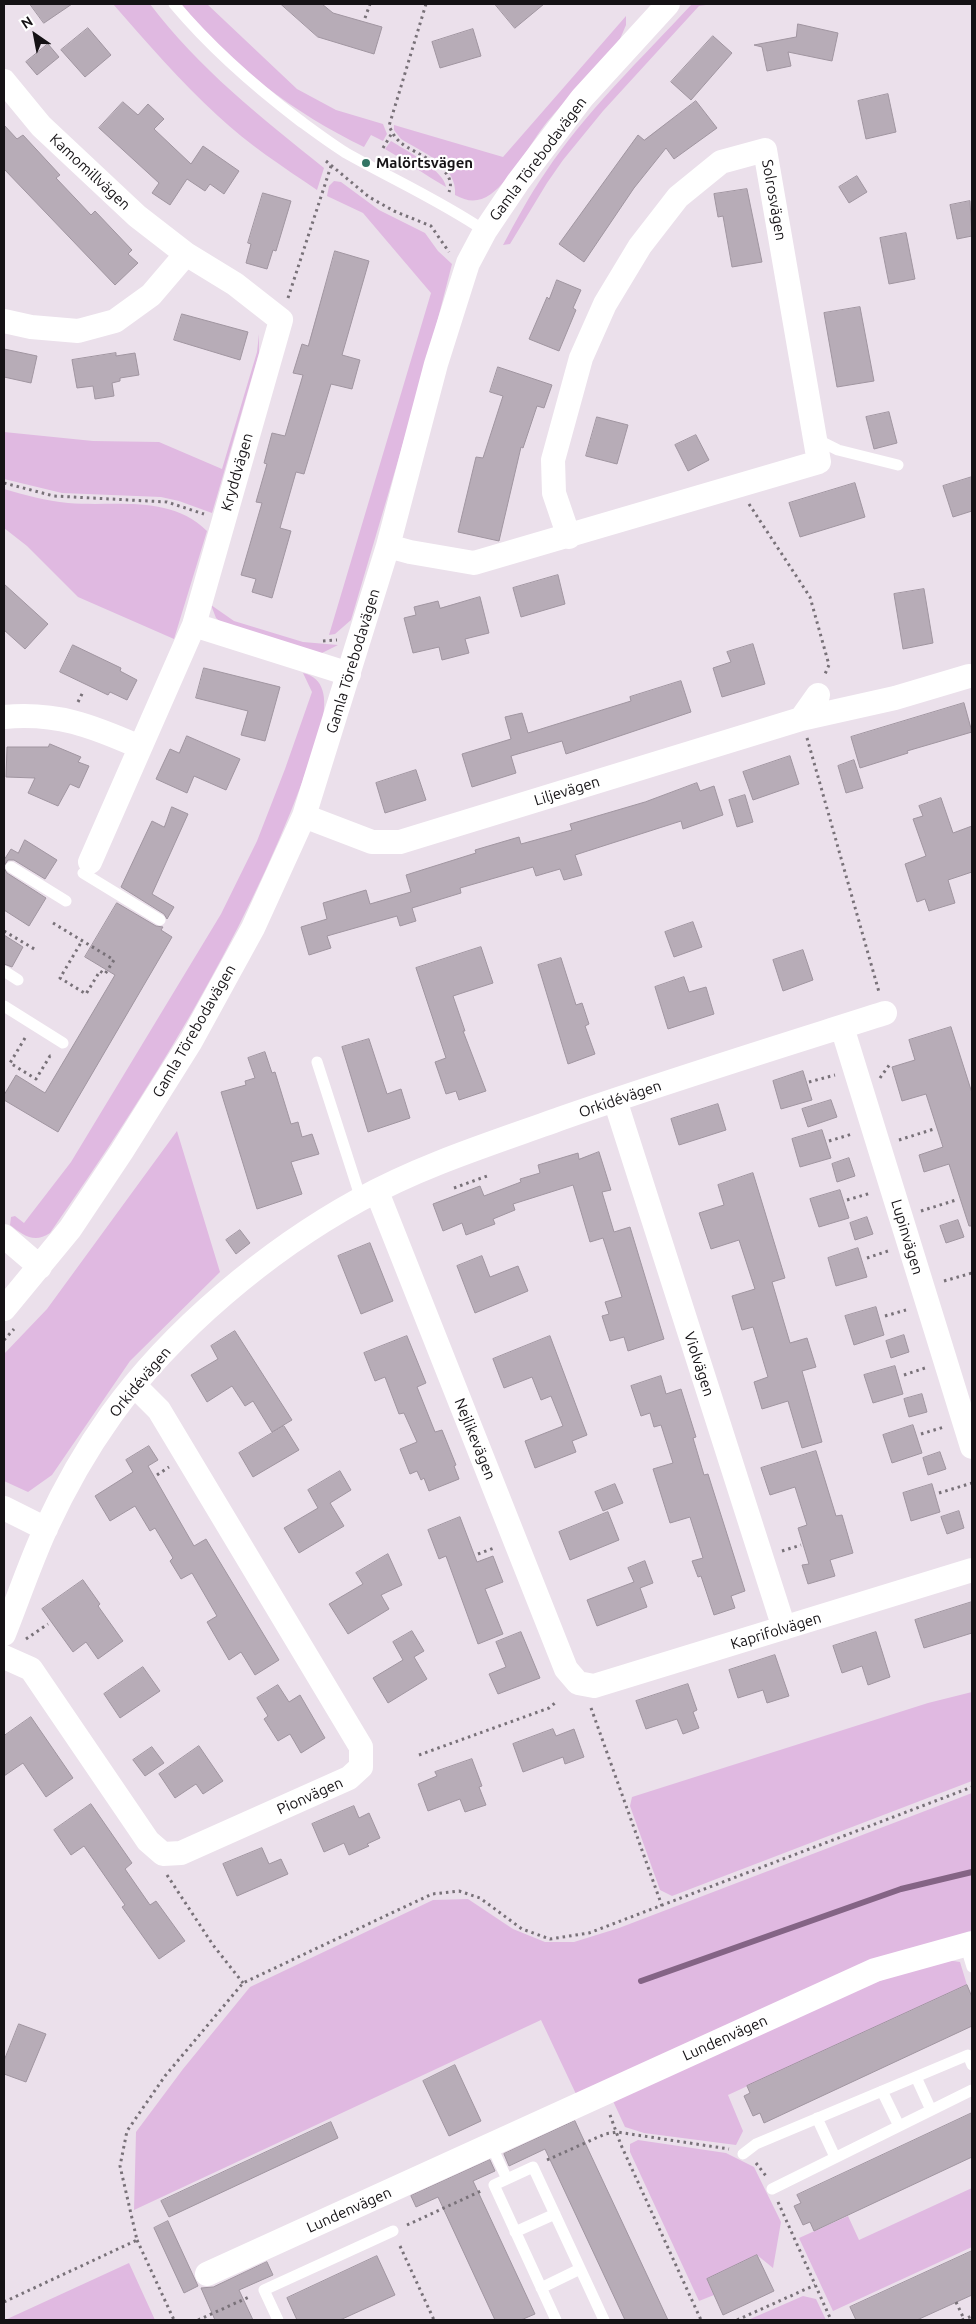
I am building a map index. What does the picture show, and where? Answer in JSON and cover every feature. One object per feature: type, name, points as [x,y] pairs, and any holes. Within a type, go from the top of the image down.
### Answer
[{"type":"street","name":"Gamla Törebodavägen","points":[[4,1309],[70,1229],[122,1151],[191,1041],[252,928],[304,816],[388,546],[436,364],[468,263],[485,231],[518,182],[582,98],[655,8]]},
{"type":"street","name":"Kamomillvägen","points":[[4,81],[41,126],[137,216],[186,254],[236,284],[281,320]]},
{"type":"street","name":"Solrosvägen","points":[[388,546],[410,552],[474,563],[569,537],[819,462],[765,150],[721,162],[678,197],[640,246],[605,304],[581,358],[553,460],[554,493],[569,537]]},
{"type":"street","points":[[4,321],[31,327],[78,331],[115,321],[151,295],[186,254]]},
{"type":"street","name":"Kryddvägen","points":[[86,867],[194,625],[281,320]]},
{"type":"street","points":[[194,625],[349,674]]},
{"type":"street","name":"Liljevägen","points":[[304,816],[372,842],[400,842],[801,719],[895,698],[969,676]]},
{"type":"street","points":[[801,719],[818,695]]},
{"type":"street","points":[[4,716],[26,715],[69,720],[91,726],[140,747]]},
{"type":"street","name":"Orkidévägen","points":[[14,1637],[46,1529],[74,1473],[112,1415],[182,1333],[228,1291],[279,1250],[369,1195],[450,1158],[615,1100],[885,1013]]},
{"type":"street","name":"Lupinvägen","points":[[842,1027],[972,1447]]},
{"type":"street","name":"Violvägen","points":[[615,1100],[784,1628]]},
{"type":"street","name":"Nejlikevägen","points":[[369,1195],[566,1669],[578,1683]]},
{"type":"street","points":[[4,1236],[40,1267]]},
{"type":"street","name":"Pionvägen","points":[[4,1657],[31,1670],[148,1841],[163,1854],[181,1853],[349,1778],[361,1767],[361,1747],[159,1410],[135,1386]]},
{"type":"street","points":[[4,1508],[46,1529]]},
{"type":"street","name":"Kaprifolvägen","points":[[578,1683],[594,1686],[972,1570]]},
{"type":"street","name":"Lundenvägen","points":[[207,2274],[875,1970],[969,1944]]},
{"type":"lane","points":[[174,4],[223,58],[266,95],[314,131],[345,152],[444,204],[485,231]]},
{"type":"lane","points":[[815,438],[838,450],[898,466]]},
{"type":"lane","points":[[11,867],[66,901]]},
{"type":"lane","points":[[86,867],[160,920]]},
{"type":"lane","points":[[4,971],[18,980]]},
{"type":"lane","points":[[4,1006],[63,1044]]},
{"type":"lane","points":[[317,1062],[369,1195]]},
{"type":"lane","name":"Lundenvägen","points":[[969,1944],[972,1967]]},
{"type":"lane","points":[[743,2154],[756,2144],[817,2118],[916,2077],[971,2057]]},
{"type":"lane","points":[[916,2077],[931,2110]]},
{"type":"lane","points":[[772,2189],[972,2090]]},
{"type":"lane","points":[[882,2091],[899,2126]]},
{"type":"lane","points":[[817,2118],[835,2158]]},
{"type":"lane","points":[[491,2145],[507,2179]]},
{"type":"lane","points":[[556,2320],[494,2185],[533,2167],[604,2320]]},
{"type":"lane","points":[[515,2232],[555,2214]]},
{"type":"lane","points":[[278,2320],[264,2290],[393,2231]]},
{"type":"lane","points":[[541,2288],[580,2270]]},
{"type":"path","points":[[365,18],[370,4]]},
{"type":"path","points":[[426,4],[389,126],[400,142],[444,169],[450,179],[451,188],[431,226],[451,254]]},
{"type":"path","points":[[383,148],[392,133]]},
{"type":"path","points":[[281,320],[331,166]]},
{"type":"path","points":[[4,483],[54,496],[168,502],[223,521]]},
{"type":"path","points":[[738,487],[810,597],[829,665],[818,695]]},
{"type":"path","points":[[801,719],[885,1013]]},
{"type":"path","points":[[53,923],[114,960],[105,974],[100,971],[86,994],[60,978],[82,941]]},
{"type":"path","points":[[4,931],[36,950]]},
{"type":"path","points":[[33,1025],[10,1063],[36,1078],[50,1056],[54,1058],[63,1044]]},
{"type":"path","points":[[809,1082],[844,1072]]},
{"type":"path","points":[[891,1142],[934,1129]]},
{"type":"path","points":[[829,1141],[854,1133]]},
{"type":"path","points":[[454,1188],[487,1176]]},
{"type":"path","points":[[847,1200],[873,1192]]},
{"type":"path","points":[[913,1213],[956,1200]]},
{"type":"path","points":[[867,1258],[891,1250]]},
{"type":"path","points":[[934,1284],[972,1273]]},
{"type":"path","points":[[886,1316],[909,1309]]},
{"type":"path","points":[[904,1375],[928,1368]]},
{"type":"path","points":[[921,1434],[945,1426]]},
{"type":"path","points":[[939,1493],[972,1483]]},
{"type":"path","points":[[772,1554],[801,1545]]},
{"type":"path","points":[[478,1554],[495,1548]]},
{"type":"path","points":[[14,1637],[48,1624]]},
{"type":"path","points":[[578,1683],[589,1700],[662,1906]]},
{"type":"path","points":[[419,1755],[549,1708],[555,1703]]},
{"type":"path","points":[[174,2320],[137,2240],[120,2166],[127,2130],[165,2076],[243,1983],[432,1894],[459,1892],[480,1898],[522,1929],[550,1939],[589,1933],[972,1787]]},
{"type":"path","points":[[167,1874],[213,1945],[243,1983]]},
{"type":"path","points":[[617,2132],[701,2320]]},
{"type":"path","points":[[533,2167],[604,2134],[617,2132],[630,2136],[732,2150],[743,2154],[758,2165],[772,2189],[831,2320]]},
{"type":"path","points":[[434,2320],[393,2231],[494,2185]]},
{"type":"path","points":[[4,2302],[137,2240]]},
{"type":"path","points":[[737,2320],[815,2285]]},
{"type":"path","points":[[198,2320],[264,2290]]},
{"type":"path","points":[[956,2302],[963,2320],[972,2316]]},
{"type":"shaded area","points":[[113,4],[150,4],[189,50],[210,71],[254,111],[324,168],[317,190],[254,146],[218,116],[177,75]]},
{"type":"shaded area","points":[[181,4],[207,4],[297,89],[336,110],[383,124],[387,134],[383,141],[371,135],[364,147],[338,134],[288,103],[220,47]]},
{"type":"shaded area","points":[[692,4],[713,4],[699,6],[603,111],[563,160],[510,244],[503,245],[539,182],[578,128]]},
{"type":"shaded area","points":[[626,16],[626,25],[620,39],[547,122],[506,180],[491,194],[482,199],[464,199],[455,195],[451,176],[445,168],[401,139],[394,130],[394,125],[503,157]]},
{"type":"shaded area","points":[[391,141],[431,167],[439,174],[446,187],[385,149]]},
{"type":"shaded area","points":[[334,181],[341,182],[379,210],[425,233],[438,251],[452,264],[425,369],[351,620],[335,634],[329,635],[431,293],[363,213],[327,196],[329,186]]},
{"type":"shaded area","points":[[259,334],[259,353],[212,513],[179,501],[161,497],[62,493],[4,479],[4,432],[93,441],[159,442],[222,469],[257,352]]},
{"type":"shaded area","points":[[4,489],[36,498],[68,503],[159,507],[192,519],[207,531],[174,639],[78,597],[27,546],[4,528]]},
{"type":"shaded area","points":[[211,605],[234,621],[303,642],[338,645],[322,653],[314,653],[223,624],[216,618]]},
{"type":"shaded area","points":[[303,673],[316,679],[322,690],[324,704],[322,721],[313,754],[303,780],[252,900],[191,1014],[123,1125],[87,1179],[50,1233],[39,1238],[24,1235],[10,1225],[11,1217],[15,1216],[24,1223],[71,1162],[221,914],[257,841],[312,692]]},
{"type":"shaded area","points":[[177,1131],[220,1272],[130,1361],[52,1475],[28,1492],[4,1481],[4,1354],[47,1309]]},
{"type":"shaded area","points":[[972,1692],[972,1781],[672,1896],[660,1890],[630,1806],[632,1797],[928,1703]]},
{"type":"shaded area","points":[[972,1793],[972,1935],[576,2094],[541,2020],[134,2210],[136,2132],[183,2069],[250,1987],[433,1900],[468,1899],[513,1929],[545,1942],[574,1942],[619,1928]]},
{"type":"shaded area","points":[[947,1960],[960,1962],[967,1985],[728,2095],[743,2131],[736,2145],[644,2133],[625,2127],[613,2101],[736,2042],[819,2005],[861,1988]]},
{"type":"shaded area","points":[[638,2140],[726,2153],[754,2167],[781,2222],[773,2268],[757,2255],[707,2279],[714,2295],[699,2301],[630,2152],[630,2144]]},
{"type":"shaded area","points":[[972,2188],[972,2247],[833,2311],[799,2238],[848,2216],[859,2240]]},
{"type":"shaded area","points":[[129,2263],[155,2320],[5,2320]]},
{"type":"shaded area","points":[[803,2296],[816,2299],[826,2320],[748,2320]]},
{"type":"building","points":[[30,4],[72,4],[44,23]]},
{"type":"building","points":[[281,4],[322,4],[333,13],[382,27],[374,54],[318,37]]},
{"type":"building","points":[[495,4],[544,4],[515,28]]},
{"type":"building","points":[[798,24],[838,33],[832,61],[788,52],[791,66],[767,71],[762,47],[754,45],[796,37]]},
{"type":"building","points":[[88,28],[111,55],[85,77],[61,50]]},
{"type":"building","points":[[473,29],[481,56],[440,68],[432,42]]},
{"type":"building","points":[[713,36],[732,53],[691,100],[671,82]]},
{"type":"building","points":[[48,44],[59,57],[37,75],[26,62]]},
{"type":"building","points":[[888,94],[896,132],[866,139],[858,101]]},
{"type":"building","points":[[696,101],[717,128],[674,159],[666,148],[634,188],[584,262],[559,244],[638,135],[644,140]]},
{"type":"building","points":[[123,102],[138,115],[148,104],[164,119],[154,129],[191,164],[203,146],[239,171],[224,194],[210,184],[205,191],[187,179],[170,205],[152,193],[159,183],[99,128]]},
{"type":"building","points":[[4,125],[17,139],[23,135],[60,175],[56,178],[91,215],[95,211],[132,250],[128,254],[138,263],[115,285],[4,169]]},
{"type":"building","points":[[857,176],[867,192],[849,203],[839,187]]},
{"type":"building","points":[[747,189],[762,262],[732,267],[723,216],[718,217],[714,194]]},
{"type":"building","points":[[263,193],[291,201],[276,251],[273,250],[267,269],[246,263],[251,244],[248,243]]},
{"type":"building","points":[[970,201],[972,236],[957,239],[950,205]]},
{"type":"building","points":[[906,233],[915,279],[889,284],[880,238]]},
{"type":"building","points":[[335,251],[369,261],[342,355],[360,360],[352,389],[331,384],[304,474],[296,472],[280,528],[291,531],[272,598],[252,592],[256,579],[241,575],[262,503],[256,502],[267,464],[264,463],[272,433],[285,436],[303,375],[293,373],[302,344],[308,346]]},
{"type":"building","points":[[557,280],[581,290],[573,308],[576,310],[559,351],[529,339],[547,297],[549,299]]},
{"type":"building","points":[[860,307],[874,381],[837,387],[824,313]]},
{"type":"building","points":[[182,314],[248,332],[240,360],[174,340]]},
{"type":"building","points":[[4,349],[37,356],[31,383],[4,377]]},
{"type":"building","points":[[116,353],[116,356],[135,353],[139,375],[120,378],[120,381],[112,383],[114,396],[95,399],[93,386],[77,388],[72,360]]},
{"type":"building","points":[[498,367],[552,385],[544,408],[537,406],[523,448],[521,447],[499,541],[458,532],[476,457],[483,458],[503,396],[490,392]]},
{"type":"building","points":[[889,412],[897,443],[874,449],[866,417]]},
{"type":"building","points":[[597,417],[628,425],[617,464],[586,456]]},
{"type":"building","points":[[696,435],[709,460],[688,471],[675,445]]},
{"type":"building","points":[[972,477],[972,511],[953,517],[943,486]]},
{"type":"building","points":[[855,483],[865,517],[800,537],[789,503]]},
{"type":"building","points":[[558,575],[565,604],[521,617],[513,588]]},
{"type":"building","points":[[4,584],[48,624],[25,649],[4,630]]},
{"type":"building","points":[[924,589],[933,643],[903,649],[894,594]]},
{"type":"building","points":[[480,597],[489,633],[465,639],[469,653],[442,660],[439,647],[413,653],[404,618],[416,615],[414,607],[438,601],[440,608]]},
{"type":"building","points":[[753,644],[765,684],[722,697],[713,668],[731,662],[727,652]]},
{"type":"building","points":[[73,645],[121,668],[120,671],[137,680],[127,700],[110,692],[108,695],[60,672]]},
{"type":"building","points":[[204,668],[280,687],[265,741],[241,735],[248,711],[196,698]]},
{"type":"building","points":[[681,681],[691,712],[566,754],[562,741],[511,756],[516,773],[472,787],[462,754],[511,739],[505,717],[522,713],[528,733],[631,701],[630,697]]},
{"type":"building","points":[[964,703],[972,732],[907,751],[908,753],[860,768],[851,737]]},
{"type":"building","points":[[187,736],[240,759],[226,790],[194,776],[187,793],[156,779],[170,749],[179,753]]},
{"type":"building","points":[[50,744],[81,757],[78,762],[89,766],[79,788],[70,784],[58,806],[28,793],[35,778],[6,777],[7,747],[48,747]]},
{"type":"building","points":[[790,756],[799,784],[753,800],[743,772]]},
{"type":"building","points":[[854,760],[863,788],[846,793],[838,766]]},
{"type":"building","points":[[416,770],[426,800],[385,813],[376,783]]},
{"type":"building","points":[[697,783],[700,791],[714,786],[723,815],[683,829],[681,821],[575,855],[582,875],[564,880],[560,869],[536,876],[533,867],[460,888],[461,893],[412,908],[416,921],[400,926],[397,916],[327,936],[331,948],[309,955],[301,927],[327,919],[323,903],[366,890],[370,904],[411,892],[406,875],[476,853],[475,850],[519,837],[521,844],[572,830],[570,824],[645,802]]},
{"type":"building","points":[[745,795],[753,822],[737,827],[729,800]]},
{"type":"building","points":[[941,798],[953,833],[972,826],[972,872],[948,880],[955,903],[929,911],[925,899],[917,902],[905,864],[926,856],[913,819],[923,816],[919,806]]},
{"type":"building","points":[[172,807],[188,814],[152,894],[174,907],[167,919],[164,914],[121,887],[152,821],[164,827]]},
{"type":"building","points":[[25,840],[57,860],[45,879],[14,860],[8,860],[4,866],[4,860],[11,849],[18,853]]},
{"type":"building","points":[[4,868],[7,873],[46,898],[29,926],[4,910]]},
{"type":"building","points":[[117,903],[156,926],[163,927],[161,930],[172,937],[58,1132],[4,1100],[4,1095],[16,1075],[45,1093],[115,975],[85,957]]},
{"type":"building","points":[[693,922],[702,947],[674,957],[665,932]]},
{"type":"building","points":[[4,935],[23,947],[12,967],[4,964]]},
{"type":"building","points":[[481,947],[493,983],[453,996],[465,1031],[463,1031],[486,1091],[459,1100],[456,1091],[446,1094],[435,1062],[446,1058],[416,968]]},
{"type":"building","points":[[803,950],[813,980],[783,991],[773,960]]},
{"type":"building","points":[[561,958],[576,1005],[582,1003],[589,1024],[585,1026],[595,1054],[568,1064],[538,965]]},
{"type":"building","points":[[684,977],[689,992],[706,987],[714,1014],[668,1029],[655,987]]},
{"type":"building","points":[[951,1027],[972,1093],[972,1226],[969,1226],[949,1164],[924,1172],[919,1155],[943,1147],[926,1094],[902,1101],[892,1067],[915,1060],[909,1040]]},
{"type":"building","points":[[369,1039],[387,1094],[401,1089],[410,1118],[368,1132],[342,1047]]},
{"type":"building","points":[[265,1052],[272,1073],[275,1072],[291,1124],[298,1122],[302,1137],[312,1134],[319,1154],[291,1162],[302,1194],[257,1209],[221,1092],[246,1085],[245,1081],[255,1078],[248,1058]]},
{"type":"building","points":[[803,1071],[812,1100],[781,1109],[773,1081]]},
{"type":"building","points":[[831,1100],[837,1117],[808,1127],[802,1109]]},
{"type":"building","points":[[718,1104],[726,1130],[679,1145],[671,1119]]},
{"type":"building","points":[[822,1130],[831,1158],[800,1167],[792,1139]]},
{"type":"building","points":[[599,1152],[611,1190],[602,1192],[614,1232],[630,1227],[664,1339],[628,1351],[624,1337],[610,1341],[602,1316],[609,1314],[605,1302],[622,1297],[603,1238],[590,1242],[573,1185],[513,1204],[515,1210],[493,1219],[495,1224],[466,1235],[462,1223],[443,1231],[433,1204],[480,1186],[484,1196],[521,1182],[520,1179],[540,1173],[538,1165],[578,1153],[579,1159]]},
{"type":"building","points":[[849,1158],[855,1176],[837,1182],[832,1164]]},
{"type":"building","points":[[753,1173],[785,1278],[772,1282],[790,1343],[807,1338],[816,1367],[802,1371],[822,1442],[802,1448],[788,1401],[762,1409],[754,1382],[768,1377],[753,1327],[742,1330],[732,1296],[755,1289],[739,1240],[711,1249],[699,1213],[724,1205],[718,1185]]},
{"type":"building","points":[[840,1190],[849,1218],[819,1227],[810,1199]]},
{"type":"building","points":[[867,1217],[873,1234],[855,1240],[850,1223]]},
{"type":"building","points":[[958,1220],[964,1237],[946,1243],[940,1226]]},
{"type":"building","points":[[240,1230],[250,1243],[236,1254],[226,1240]]},
{"type":"building","points":[[370,1243],[393,1301],[361,1314],[338,1256]]},
{"type":"building","points":[[858,1248],[867,1277],[836,1286],[828,1258]]},
{"type":"building","points":[[482,1256],[490,1277],[518,1266],[528,1291],[475,1313],[457,1266]]},
{"type":"building","points":[[876,1307],[884,1335],[854,1345],[845,1316]]},
{"type":"building","points":[[235,1331],[292,1420],[272,1432],[253,1401],[245,1406],[232,1386],[207,1402],[191,1375],[218,1359],[211,1346]]},
{"type":"building","points":[[904,1335],[909,1352],[891,1358],[886,1341]]},
{"type":"building","points":[[407,1336],[426,1383],[417,1387],[435,1432],[442,1430],[456,1465],[454,1466],[459,1479],[429,1491],[424,1478],[421,1480],[417,1471],[410,1474],[400,1449],[417,1442],[404,1413],[399,1414],[385,1377],[375,1381],[364,1353]]},
{"type":"building","points":[[550,1336],[587,1435],[572,1441],[576,1452],[535,1468],[525,1441],[563,1426],[551,1396],[541,1400],[532,1377],[504,1388],[493,1359]]},
{"type":"building","points":[[895,1366],[903,1394],[873,1403],[864,1375]]},
{"type":"building","points":[[661,1376],[666,1394],[681,1389],[696,1437],[693,1438],[704,1475],[708,1474],[745,1591],[731,1596],[735,1608],[714,1615],[701,1576],[698,1577],[692,1561],[703,1558],[690,1517],[670,1523],[653,1469],[673,1463],[661,1425],[654,1427],[650,1413],[641,1416],[631,1386]]},
{"type":"building","points":[[922,1394],[927,1412],[909,1417],[904,1399]]},
{"type":"building","points":[[913,1425],[922,1453],[892,1463],[883,1435]]},
{"type":"building","points":[[284,1426],[299,1450],[253,1477],[239,1453]]},
{"type":"building","points":[[149,1446],[158,1460],[148,1466],[194,1546],[206,1539],[279,1660],[255,1675],[241,1652],[229,1660],[207,1622],[217,1616],[192,1573],[181,1579],[170,1561],[173,1558],[155,1528],[150,1531],[135,1506],[110,1521],[95,1496],[133,1472],[126,1460]]},
{"type":"building","points":[[816,1451],[836,1516],[842,1515],[853,1553],[830,1560],[835,1576],[808,1584],[802,1565],[809,1564],[798,1528],[807,1525],[795,1487],[770,1495],[761,1468]]},
{"type":"building","points":[[940,1452],[946,1469],[928,1475],[923,1458]]},
{"type":"building","points":[[340,1471],[351,1490],[330,1503],[344,1526],[299,1553],[284,1528],[318,1508],[308,1490]]},
{"type":"building","points":[[615,1484],[623,1503],[603,1511],[595,1492]]},
{"type":"building","points":[[932,1484],[940,1512],[911,1521],[903,1493]]},
{"type":"building","points":[[959,1511],[964,1528],[947,1534],[941,1517]]},
{"type":"building","points":[[608,1512],[619,1540],[570,1560],[559,1532]]},
{"type":"building","points":[[460,1517],[477,1562],[493,1556],[503,1582],[485,1589],[503,1634],[478,1644],[446,1556],[439,1559],[428,1530]]},
{"type":"building","points":[[388,1554],[402,1585],[381,1595],[389,1609],[348,1634],[329,1604],[363,1584],[356,1573]]},
{"type":"building","points":[[645,1561],[653,1583],[640,1588],[647,1607],[597,1626],[587,1600],[634,1582],[628,1568]]},
{"type":"building","points":[[83,1580],[100,1604],[98,1606],[123,1641],[98,1659],[86,1642],[73,1652],[42,1609]]},
{"type":"building","points":[[972,1602],[972,1633],[924,1648],[915,1620]]},
{"type":"building","points":[[412,1631],[424,1651],[414,1657],[427,1679],[388,1703],[373,1678],[403,1660],[393,1642]]},
{"type":"building","points":[[521,1632],[540,1678],[498,1694],[489,1674],[506,1667],[496,1642]]},
{"type":"building","points":[[876,1632],[890,1677],[868,1685],[862,1666],[842,1673],[833,1646]]},
{"type":"building","points":[[775,1655],[789,1696],[767,1703],[763,1690],[738,1698],[729,1670]]},
{"type":"building","points":[[143,1667],[160,1691],[120,1718],[104,1694]]},
{"type":"building","points":[[688,1684],[697,1710],[693,1712],[699,1728],[683,1734],[677,1719],[646,1729],[636,1701]]},
{"type":"building","points":[[278,1685],[289,1702],[300,1695],[325,1738],[301,1753],[290,1734],[278,1741],[264,1719],[268,1716],[257,1698]]},
{"type":"building","points":[[31,1717],[73,1778],[46,1797],[23,1763],[4,1776],[4,1736]]},
{"type":"building","points":[[553,1729],[556,1736],[574,1729],[584,1757],[565,1764],[563,1757],[523,1772],[513,1744]]},
{"type":"building","points":[[199,1746],[223,1781],[203,1794],[196,1784],[175,1798],[159,1774]]},
{"type":"building","points":[[152,1747],[164,1763],[145,1776],[133,1760]]},
{"type":"building","points":[[472,1759],[482,1786],[479,1787],[486,1805],[465,1812],[460,1799],[428,1811],[418,1784],[437,1776],[435,1772]]},
{"type":"building","points":[[91,1804],[132,1863],[125,1869],[150,1905],[156,1901],[185,1941],[159,1959],[122,1907],[125,1905],[84,1846],[71,1855],[54,1830]]},
{"type":"building","points":[[354,1806],[359,1818],[369,1813],[380,1838],[367,1844],[369,1846],[349,1855],[344,1843],[324,1852],[312,1824]]},
{"type":"building","points":[[262,1848],[269,1864],[281,1859],[288,1874],[237,1896],[223,1864]]},
{"type":"building","points":[[967,1985],[972,1997],[972,2026],[764,2123],[760,2113],[753,2116],[744,2096],[750,2093],[747,2086]]},
{"type":"building","points":[[19,2024],[46,2034],[26,2082],[4,2074],[4,2061]]},
{"type":"building","points":[[455,2065],[481,2121],[449,2136],[423,2081]]},
{"type":"building","points":[[972,2113],[972,2157],[814,2231],[810,2222],[803,2225],[794,2206],[801,2203],[797,2195]]},
{"type":"building","points":[[575,2121],[668,2320],[625,2320],[545,2149],[509,2166],[504,2154]]},
{"type":"building","points":[[331,2122],[338,2138],[169,2217],[161,2201]]},
{"type":"building","points":[[490,2160],[495,2171],[473,2181],[535,2314],[521,2320],[495,2320],[438,2197],[416,2207],[411,2196]]},
{"type":"building","points":[[168,2221],[198,2286],[184,2293],[154,2228]]},
{"type":"building","points":[[972,2251],[972,2295],[917,2320],[856,2320],[850,2307]]},
{"type":"building","points":[[757,2255],[774,2291],[723,2315],[707,2279]]},
{"type":"building","points":[[377,2256],[395,2295],[340,2320],[297,2320],[287,2298]]},
{"type":"building","points":[[267,2262],[273,2275],[239,2290],[253,2320],[215,2320],[201,2288],[213,2287]]},
{"type":"waterway","points":[[641,1981],[901,1889],[972,1872]]},
{"type":"place","name":"Malörtsvägen","points":[[366,163]]}]
